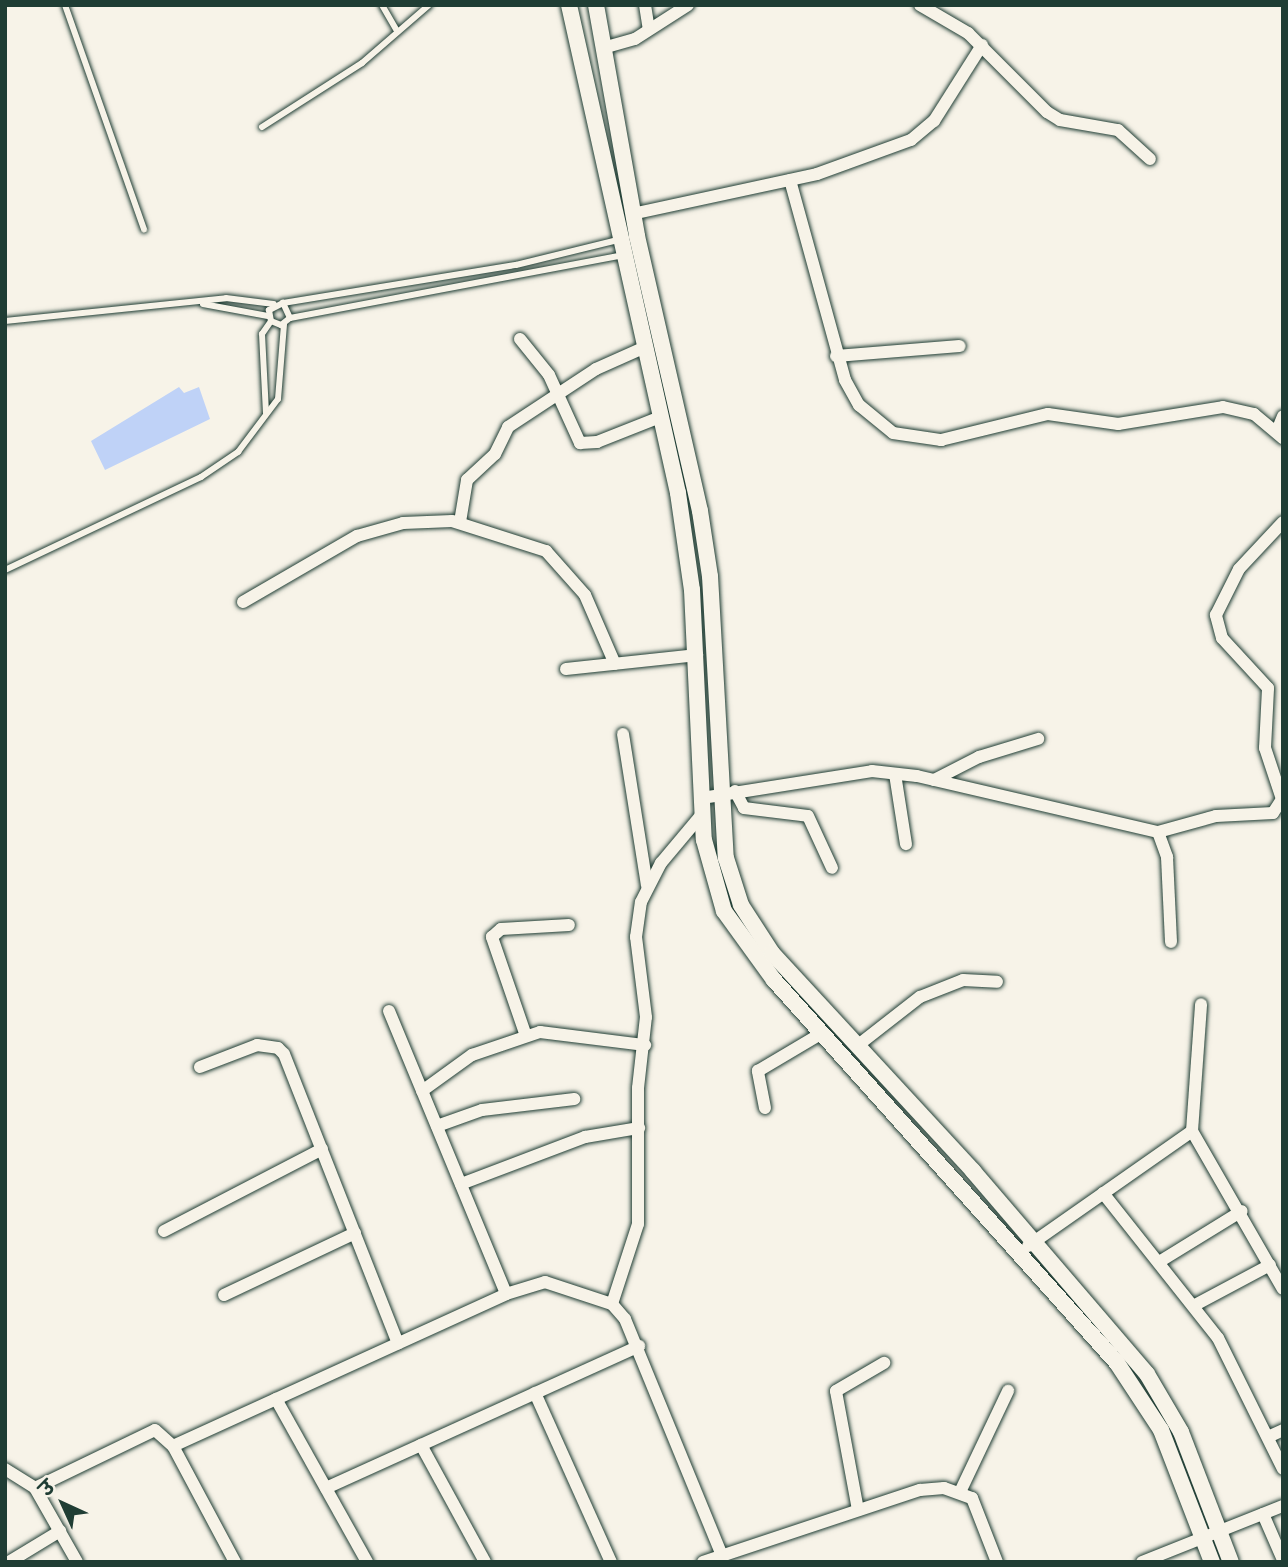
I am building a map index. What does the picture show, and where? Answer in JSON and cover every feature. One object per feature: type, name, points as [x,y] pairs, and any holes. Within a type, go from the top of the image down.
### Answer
[{"type":"street","points":[[569,5],[619,248],[681,514],[696,655],[702,805],[708,863],[724,911],[752,954],[1021,1252],[1142,1399],[1166,1441],[1212,1562]]},
{"type":"street","points":[[596,5],[638,244],[687,441],[708,563],[728,792],[726,858],[749,920],[857,1046],[1034,1241],[1164,1400],[1221,1532],[1231,1562]]},
{"type":"street","points":[[645,5],[649,29]]},
{"type":"street","points":[[603,48],[649,29],[688,5]]},
{"type":"street","points":[[920,5],[982,45],[1047,112],[1060,120],[1118,130],[1150,159]]},
{"type":"street","points":[[632,214],[839,168],[924,133],[982,45]]},
{"type":"street","points":[[789,180],[836,356],[868,413],[893,433],[921,441],[1048,414],[1118,424],[1223,407],[1254,414],[1280,435],[1283,416]]},
{"type":"street","points":[[520,339],[560,395],[576,437],[587,445],[660,417]]},
{"type":"street","points":[[836,356],[960,346]]},
{"type":"street","points":[[460,522],[467,480],[495,454],[508,427],[596,369],[643,348]]},
{"type":"street","points":[[243,601],[357,536],[403,523],[460,522],[533,544],[561,564],[585,595],[615,664]]},
{"type":"street","points":[[647,884],[702,805],[728,792],[856,771],[934,780],[1158,832],[1216,816],[1273,813],[1282,799],[1265,748],[1268,688],[1222,638],[1216,615],[1239,569],[1283,522]]},
{"type":"street","points":[[566,669],[696,655]]},
{"type":"street","points":[[611,1304],[638,1224],[639,1128],[645,1045],[636,937],[647,884],[623,734]]},
{"type":"street","points":[[934,780],[979,757],[1038,739]]},
{"type":"street","points":[[895,774],[906,844]]},
{"type":"street","points":[[728,792],[744,808],[808,816],[832,868]]},
{"type":"street","points":[[1158,832],[1167,857],[1171,942]]},
{"type":"street","points":[[526,1036],[492,937],[501,929],[569,925]]},
{"type":"street","points":[[857,1046],[920,997],[963,980],[997,982]]},
{"type":"street","points":[[1201,1003],[1192,1131],[1242,1211],[1283,1289]]},
{"type":"street","points":[[389,1011],[506,1294]]},
{"type":"street","points":[[422,1091],[472,1055],[526,1036],[558,1031],[645,1045]]},
{"type":"street","points":[[765,1108],[758,1071],[822,1033]]},
{"type":"street","points":[[200,1068],[257,1045],[278,1048],[322,1149],[398,1343]]},
{"type":"street","points":[[437,1126],[482,1110],[574,1099]]},
{"type":"street","points":[[461,1184],[585,1137],[639,1128]]},
{"type":"street","points":[[1021,1252],[1192,1131]]},
{"type":"street","points":[[164,1231],[322,1149]]},
{"type":"street","points":[[1103,1193],[1195,1305],[1283,1469]]},
{"type":"street","points":[[1159,1262],[1242,1211]]},
{"type":"street","points":[[224,1295],[355,1233]]},
{"type":"street","points":[[1195,1305],[1270,1265]]},
{"type":"street","points":[[173,1446],[506,1294],[545,1282],[611,1304],[639,1346],[722,1555]]},
{"type":"street","points":[[326,1488],[639,1346]]},
{"type":"street","points":[[858,1510],[836,1391],[884,1363]]},
{"type":"street","points":[[961,1490],[1008,1391]]},
{"type":"street","points":[[535,1393],[611,1562]]},
{"type":"street","points":[[276,1399],[367,1562]]},
{"type":"street","points":[[35,1488],[143,1432],[155,1430],[173,1446],[235,1562]]},
{"type":"street","points":[[1268,1437],[1283,1430]]},
{"type":"street","points":[[421,1445],[485,1562]]},
{"type":"street","points":[[5,1469],[35,1488],[77,1562]]},
{"type":"street","points":[[702,1562],[920,1490],[961,1490]]},
{"type":"street","points":[[961,1490],[981,1516],[997,1562]]},
{"type":"street","points":[[1142,1562],[1283,1506]]},
{"type":"street","points":[[1264,1514],[1283,1560]]},
{"type":"street","points":[[9,1562],[60,1531]]},
{"type":"lane","points":[[65,5],[144,229]]},
{"type":"lane","points":[[382,5],[396,29]]},
{"type":"lane","points":[[262,127],[362,63],[396,29],[429,5]]},
{"type":"lane","points":[[5,570],[222,464],[247,442],[278,399],[284,324],[290,318],[638,244]]},
{"type":"lane","points":[[5,321],[202,304],[226,298],[275,304],[638,244]]},
{"type":"lane","points":[[283,303],[290,318]]},
{"type":"lane","points":[[202,304],[270,318],[284,324]]},
{"type":"lane","points":[[266,413],[262,334],[275,304]]},
{"type":"building","points":[[179,387],[184,393],[199,387],[210,419],[105,470],[91,441]]}]
